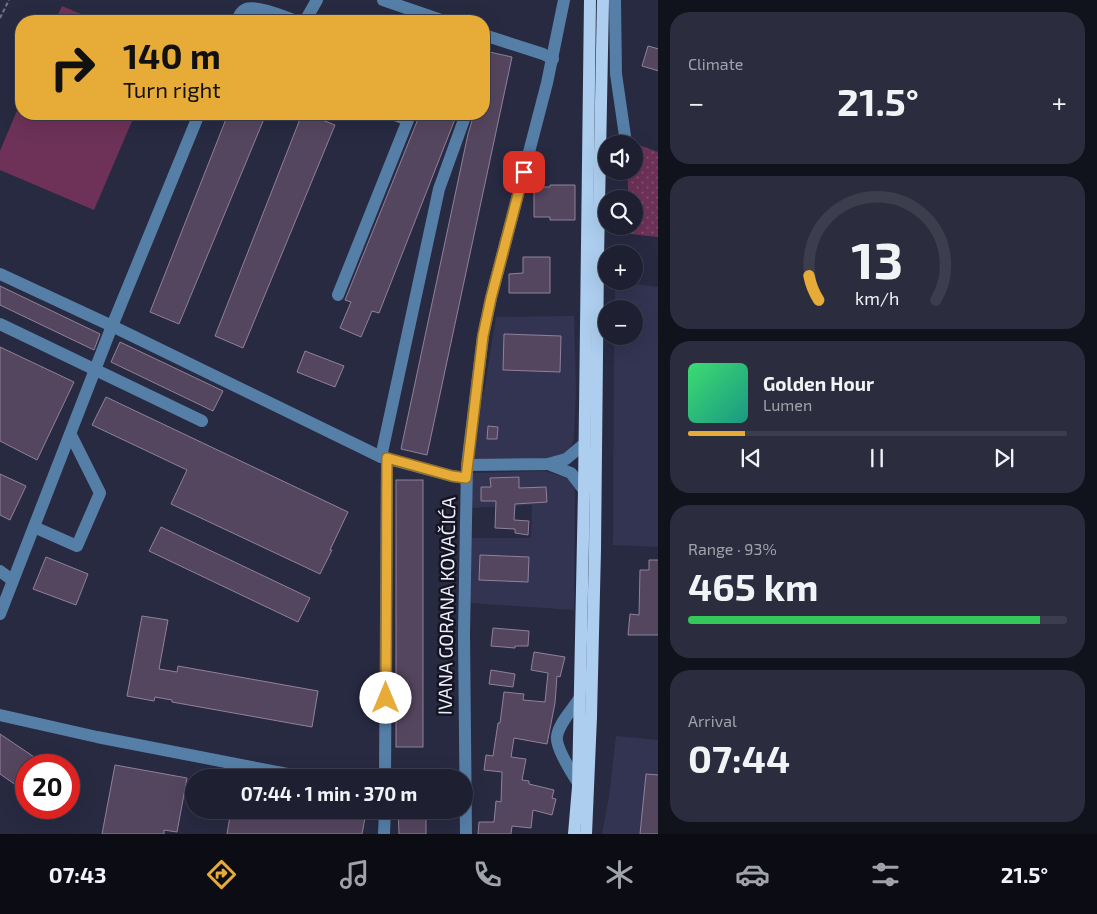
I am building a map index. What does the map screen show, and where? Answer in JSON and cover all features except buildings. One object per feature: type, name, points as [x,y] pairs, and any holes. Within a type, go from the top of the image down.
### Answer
[{"type":"main road","points":[[574,834],[578,783],[584,490],[590,0]]},
{"type":"main road","points":[[586,834],[594,570],[603,0]]},
{"type":"street","points":[[308,15],[317,0]]},
{"type":"street","points":[[383,0],[427,15]]},
{"type":"street","name":"IVANA GORANA KOVAČIĆA","points":[[466,834],[464,636],[467,472],[483,336],[489,305],[552,59],[564,0]]},
{"type":"street","points":[[615,0],[616,74],[625,135]]},
{"type":"street","points":[[244,4],[277,15]]},
{"type":"street","points":[[490,37],[552,59]]},
{"type":"street","points":[[0,614],[112,326],[197,120]]},
{"type":"street","points":[[338,294],[409,120]]},
{"type":"street","points":[[385,769],[384,458],[439,190],[464,120]]},
{"type":"street","points":[[0,274],[112,326],[384,458],[452,476],[467,472],[548,464],[566,459],[584,444]]},
{"type":"street","points":[[0,324],[202,421]]},
{"type":"street","points":[[34,527],[77,546],[100,493],[71,435]]},
{"type":"street","points":[[548,464],[570,473],[584,490]]},
{"type":"street","points":[[0,571],[12,580]]},
{"type":"street","points":[[578,783],[558,745],[557,737],[562,724],[579,699]]},
{"type":"street","points":[[0,715],[97,737],[262,769]]},
{"type":"street","points":[[384,834],[385,819]]},
{"type":"path","points":[[0,18],[8,0]]},
{"type":"shaded area","points":[[62,6],[83,15],[58,15]]},
{"type":"shaded area","points":[[15,115],[15,120],[132,120],[94,210],[0,170],[0,151]]},
{"type":"shaded area","points":[[643,146],[658,152],[658,237],[640,235],[643,235],[643,190],[628,190],[628,180],[643,180]]},
{"type":"shaded area","points":[[643,285],[658,287],[658,547],[613,545],[614,345],[643,345],[643,300],[615,300],[615,290],[643,290]]},
{"type":"shaded area","points":[[574,316],[576,388],[574,439],[570,448],[559,458],[474,461],[478,417],[496,317]]},
{"type":"shaded area","points":[[544,471],[565,477],[575,489],[574,610],[469,603],[471,538],[531,538],[532,505],[472,508],[472,473]]},
{"type":"shaded area","points":[[616,736],[658,740],[658,834],[602,834],[609,797]]},
{"type":"route","points":[[386,698],[387,458],[466,478],[483,336],[524,172]]}]
